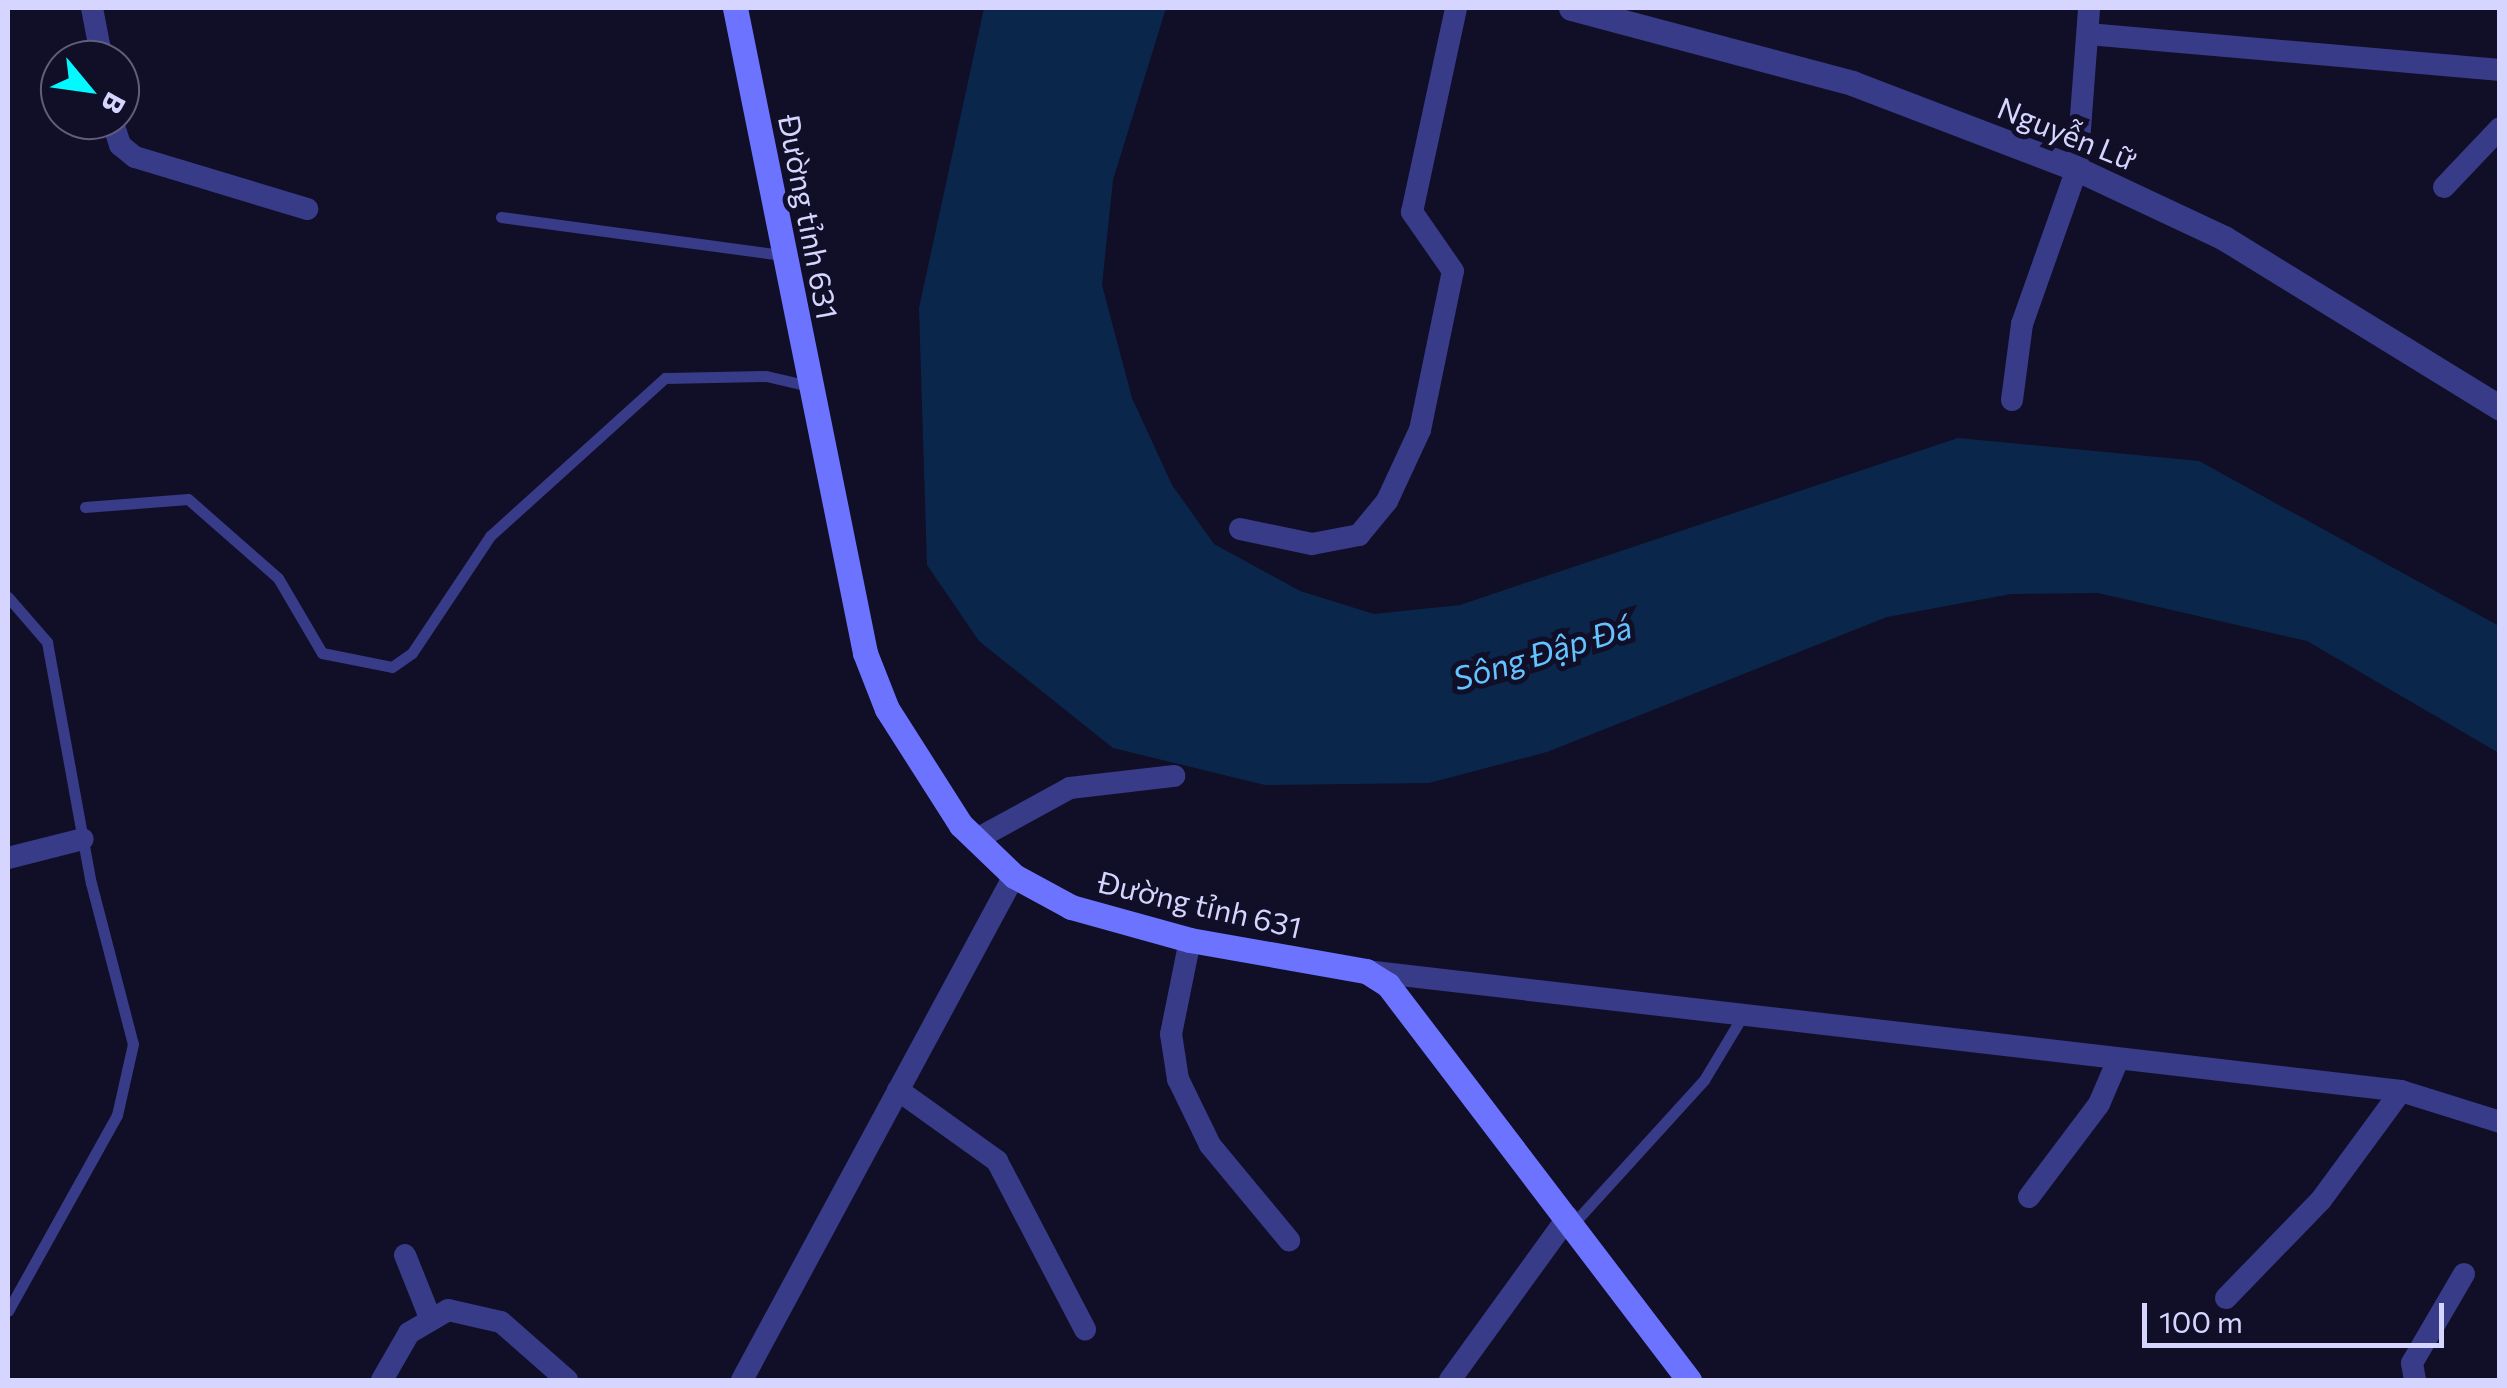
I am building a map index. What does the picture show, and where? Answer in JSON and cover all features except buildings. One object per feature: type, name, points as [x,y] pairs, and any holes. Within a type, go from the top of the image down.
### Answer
[{"type":"main road","name":"Đường tỉnh 631","points":[[735,8],[809,386],[875,682],[975,840],[1014,876],[1071,907],[1190,940],[1366,971]]},
{"type":"main road","points":[[1366,971],[1404,1003],[1690,1380]]},
{"type":"street","points":[[92,8],[98,40]]},
{"type":"street","points":[[1240,529],[1312,544],[1359,535],[1387,500],[1420,430],[1453,271],[1412,212],[1456,8]]},
{"type":"street","name":"Nguyễn Lữ","points":[[1571,8],[1852,83],[2077,169],[2224,238],[2500,408]]},
{"type":"street","points":[[2012,400],[2022,324],[2077,169],[2089,8]]},
{"type":"street","points":[[2088,34],[2500,70]]},
{"type":"street","points":[[2444,187],[2500,128]]},
{"type":"street","points":[[118,140],[135,157],[307,209]]},
{"type":"street","points":[[975,840],[1070,788],[1174,776]]},
{"type":"street","points":[[8,858],[83,840]]},
{"type":"street","points":[[742,1380],[1014,876]]},
{"type":"street","points":[[1190,940],[1171,1034],[1178,1078],[1210,1144],[1289,1240]]},
{"type":"street","points":[[1366,971],[1744,1011],[2117,1062],[2401,1091],[2500,1122]]},
{"type":"street","points":[[2030,1197],[2098,1104],[2117,1062]]},
{"type":"street","points":[[898,1090],[997,1161],[1085,1329]]},
{"type":"street","points":[[2226,1298],[2321,1200],[2401,1091]]},
{"type":"street","points":[[1450,1380],[1571,1221]]},
{"type":"street","points":[[405,1255],[430,1315]]},
{"type":"street","points":[[2415,1380],[2412,1363],[2464,1274]]},
{"type":"street","points":[[382,1380],[430,1315],[448,1310],[501,1322],[563,1379]]},
{"type":"lane","points":[[501,217],[783,255]]},
{"type":"lane","points":[[85,508],[188,499],[278,578],[322,653],[392,667],[412,653],[490,536],[665,378],[751,375],[809,386]]},
{"type":"lane","points":[[8,597],[47,642],[83,840],[128,1012],[132,1067],[100,1149],[8,1311]]},
{"type":"lane","points":[[1571,1221],[1704,1080],[1744,1011]]},
{"type":"water","name":"Sông Đập Đá","points":[[984,8],[1166,8],[1113,180],[1102,285],[1132,398],[1172,485],[1214,544],[1300,591],[1374,614],[1460,605],[1958,438],[2199,461],[2499,626],[2499,753],[2307,641],[2098,593],[2011,594],[1887,617],[1547,752],[1429,783],[1265,785],[1113,748],[979,641],[927,565],[919,308]]}]
